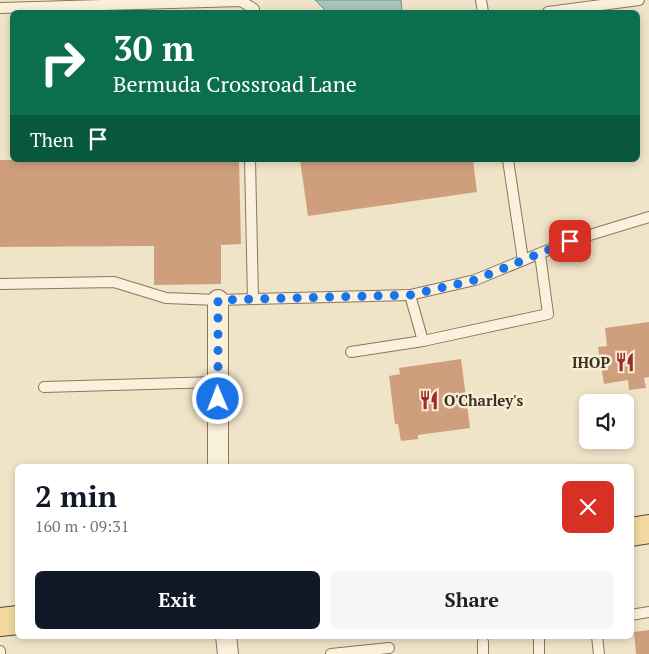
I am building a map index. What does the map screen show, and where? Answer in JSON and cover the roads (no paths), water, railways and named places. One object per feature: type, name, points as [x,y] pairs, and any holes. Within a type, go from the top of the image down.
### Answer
[{"type":"main road","points":[[634,532],[649,529]]},
{"type":"main road","points":[[0,622],[15,620]]},
{"type":"street","points":[[218,300],[218,464]]},
{"type":"street","points":[[226,639],[228,654]]},
{"type":"lane","points":[[563,10],[639,0]]},
{"type":"lane","points":[[0,8],[242,1],[254,10]]},
{"type":"lane","points":[[250,162],[252,299]]},
{"type":"lane","points":[[508,162],[523,260]]},
{"type":"lane","points":[[0,284],[114,282],[166,298],[218,300],[410,295],[475,280],[570,241],[649,217]]},
{"type":"lane","points":[[351,352],[423,341],[548,314],[540,254]]},
{"type":"lane","points":[[410,295],[423,341]]},
{"type":"lane","points":[[44,387],[217,382]]},
{"type":"lane","points":[[634,614],[649,612]]},
{"type":"lane","points":[[539,639],[539,654]]},
{"type":"lane","points":[[597,639],[599,654]]},
{"type":"lane","points":[[483,642],[483,654]]},
{"type":"lane","points":[[331,654],[389,651]]},
{"type":"water","points":[[315,0],[401,0],[402,10],[325,10]]},
{"type":"place","name":"IHOP","points":[[625,362]]},
{"type":"place","name":"O'Charley's","points":[[429,400]]}]
